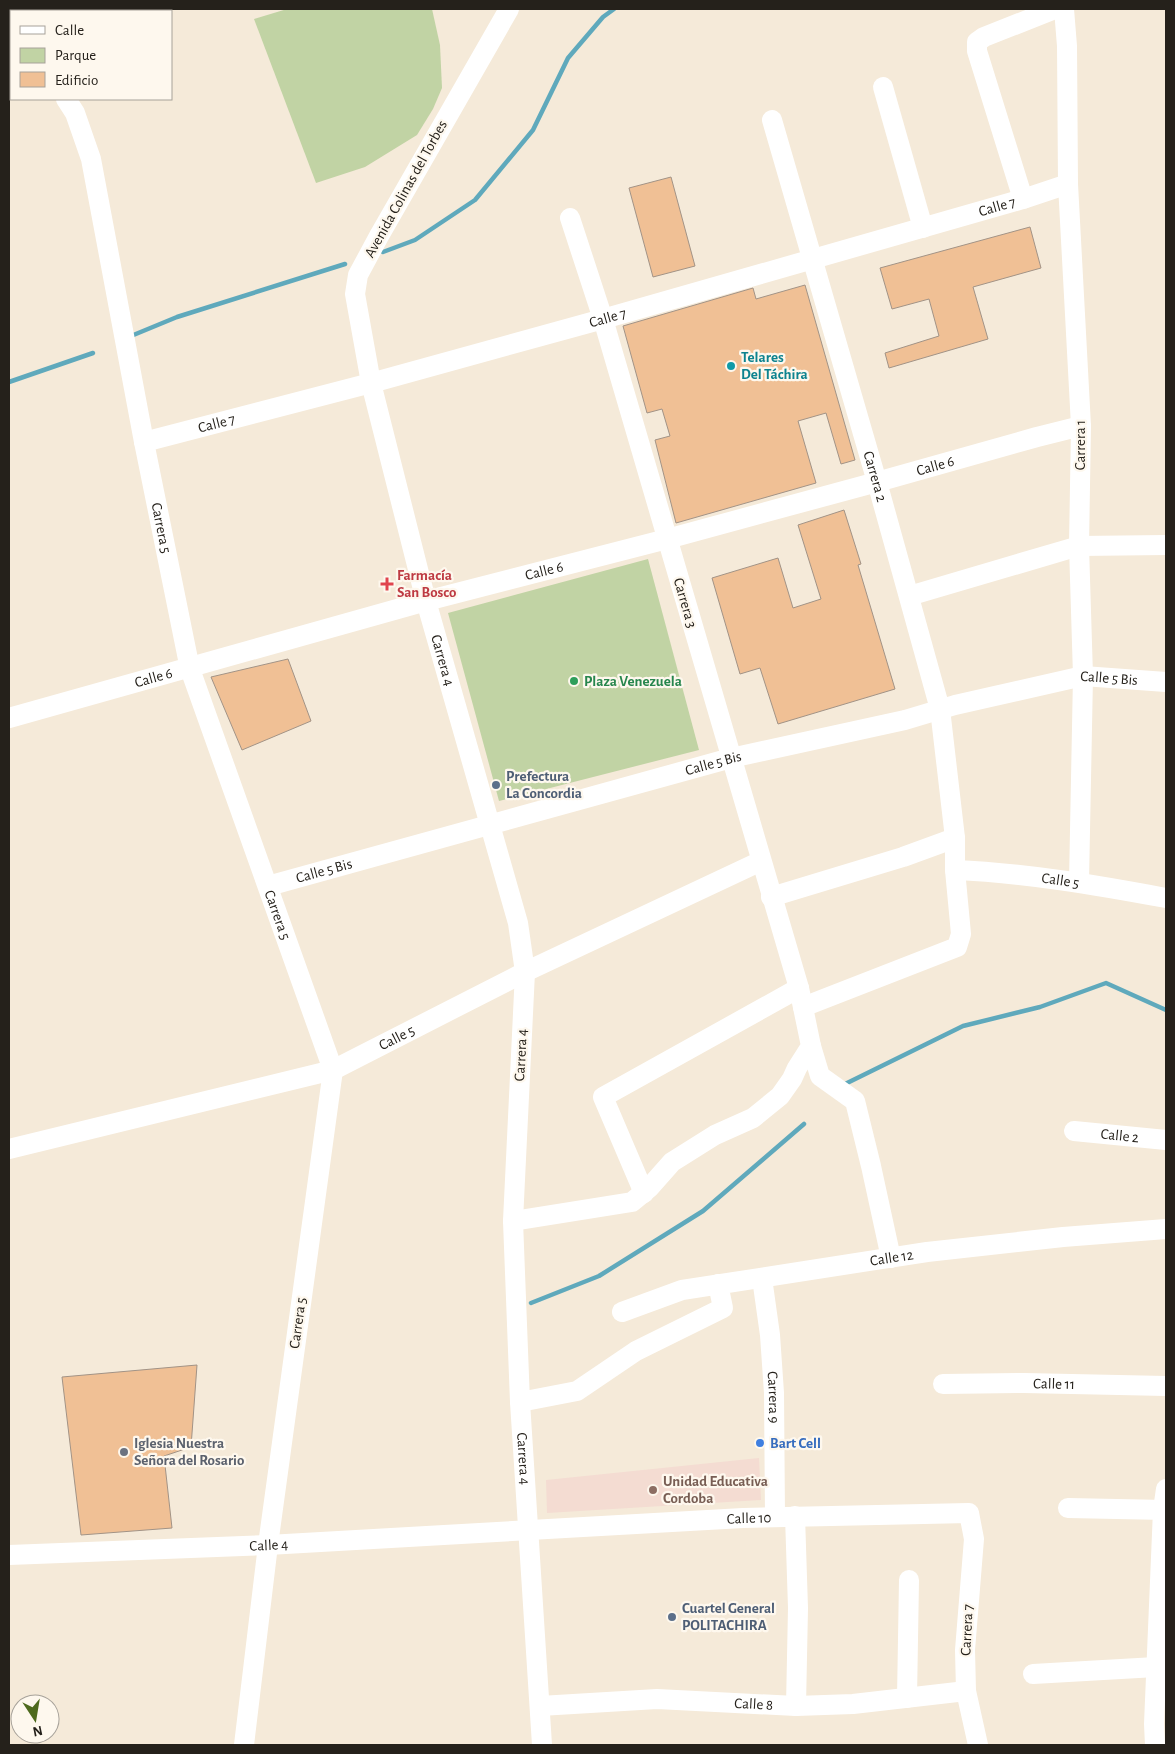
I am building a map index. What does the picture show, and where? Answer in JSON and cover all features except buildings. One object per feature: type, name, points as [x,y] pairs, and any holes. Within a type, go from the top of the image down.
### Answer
[{"type":"street","name":"Avenida Colinas del Torbes","points":[[371,383],[355,294],[358,275],[509,9]]},
{"type":"street","points":[[1022,199],[977,52],[977,42],[984,37],[1055,9]]},
{"type":"street","name":"Carrera 1","points":[[1064,9],[1067,46],[1068,184],[1082,426],[1079,546],[1083,676],[1079,882]]},
{"type":"street","points":[[884,87],[923,228]]},
{"type":"street","name":"Carrera 5","points":[[67,100],[75,114],[91,159],[144,442],[190,669],[333,1070],[268,1545],[244,1745]]},
{"type":"street","name":"Carrera 2","points":[[644,1193],[603,1097],[801,998],[957,946],[961,934],[955,870],[955,838],[940,709],[877,482],[772,120]]},
{"type":"street","name":"Calle 7","points":[[144,442],[371,383],[603,319],[812,258],[923,228],[1068,184]]},
{"type":"street","name":"Carrera 3","points":[[570,218],[603,319],[761,860],[801,998],[811,1046],[820,1076],[855,1101],[891,1258]]},
{"type":"street","name":"Carrera 4","points":[[371,383],[426,601],[518,923],[525,972],[513,1220],[520,1402],[542,1745]]},
{"type":"street","name":"Calle 6","points":[[9,718],[190,669],[426,601],[667,539],[1082,426]]},
{"type":"street","points":[[909,596],[1079,546],[1166,545]]},
{"type":"street","name":"Calle 5 Bis","points":[[268,886],[731,758],[905,720],[940,709],[1083,676],[1166,682]]},
{"type":"street","points":[[771,897],[903,857],[955,838]]},
{"type":"street","name":"Calle 5","points":[[9,1149],[333,1070],[525,972],[761,860]]},
{"type":"street","name":"Calle 5","points":[[955,870],[987,871],[1079,882],[1166,898]]},
{"type":"street","points":[[513,1220],[632,1202],[644,1193],[672,1162],[715,1135],[753,1118],[780,1096],[811,1046]]},
{"type":"street","name":"Calle 2","points":[[1074,1131],[1166,1140]]},
{"type":"street","name":"Calle 12","points":[[622,1312],[682,1290],[927,1252],[1166,1229]]},
{"type":"street","name":"Carrera 9","points":[[762,1278],[770,1336],[785,1517],[798,1608],[796,1706]]},
{"type":"street","points":[[520,1402],[578,1391],[636,1351],[724,1308],[718,1284]]},
{"type":"street","name":"Calle 11","points":[[942,1384],[1024,1383],[1166,1386]]},
{"type":"street","points":[[1155,1745],[1156,1667],[1166,1489]]},
{"type":"street","points":[[1068,1508],[1164,1510]]},
{"type":"street","name":"Calle 10","points":[[529,1530],[785,1517],[970,1513]]},
{"type":"street","name":"Carrera 7","points":[[970,1513],[974,1539],[965,1650],[966,1691],[978,1745]]},
{"type":"street","name":"Calle 4","points":[[9,1555],[268,1545],[529,1530]]},
{"type":"street","points":[[907,1698],[909,1580]]},
{"type":"street","points":[[1033,1674],[1156,1667]]},
{"type":"street","name":"Calle 8","points":[[540,1706],[657,1699],[796,1706],[853,1704],[966,1691]]},
{"type":"shaded area","name":"Unidad Educativa Cordoba","points":[[759,1458],[761,1500],[547,1513],[546,1480]]},
{"type":"green space","points":[[287,9],[432,9],[440,45],[442,88],[433,109],[417,135],[365,167],[316,183],[254,19]]},
{"type":"green space","name":"Plaza Venezuela","points":[[648,559],[699,750],[499,801],[448,613]]},
{"type":"waterway","points":[[383,252],[415,240],[475,200],[533,130],[568,58],[603,17],[614,9]]},
{"type":"waterway","points":[[131,336],[177,317],[345,264]]},
{"type":"waterway","points":[[9,382],[93,353]]},
{"type":"waterway","points":[[843,1085],[963,1026],[1040,1007],[1106,983],[1166,1010]]},
{"type":"waterway","points":[[531,1303],[599,1276],[703,1211],[804,1124]]},
{"type":"place","name":"Telares Del Táchira","points":[[731,366]]},
{"type":"place","name":"Farmacía San Bosco","points":[[387,584]]},
{"type":"place","name":"Plaza Venezuela","points":[[574,681]]},
{"type":"place","name":"Prefectura La Concordia","points":[[496,785]]},
{"type":"place","name":"Bart Cell","points":[[760,1443]]},
{"type":"place","name":"Iglesia Nuestra Señora del Rosario","points":[[124,1452]]},
{"type":"place","name":"Unidad Educativa Cordoba","points":[[653,1490]]},
{"type":"place","name":"Cuartel General POLITACHIRA","points":[[672,1617]]}]
